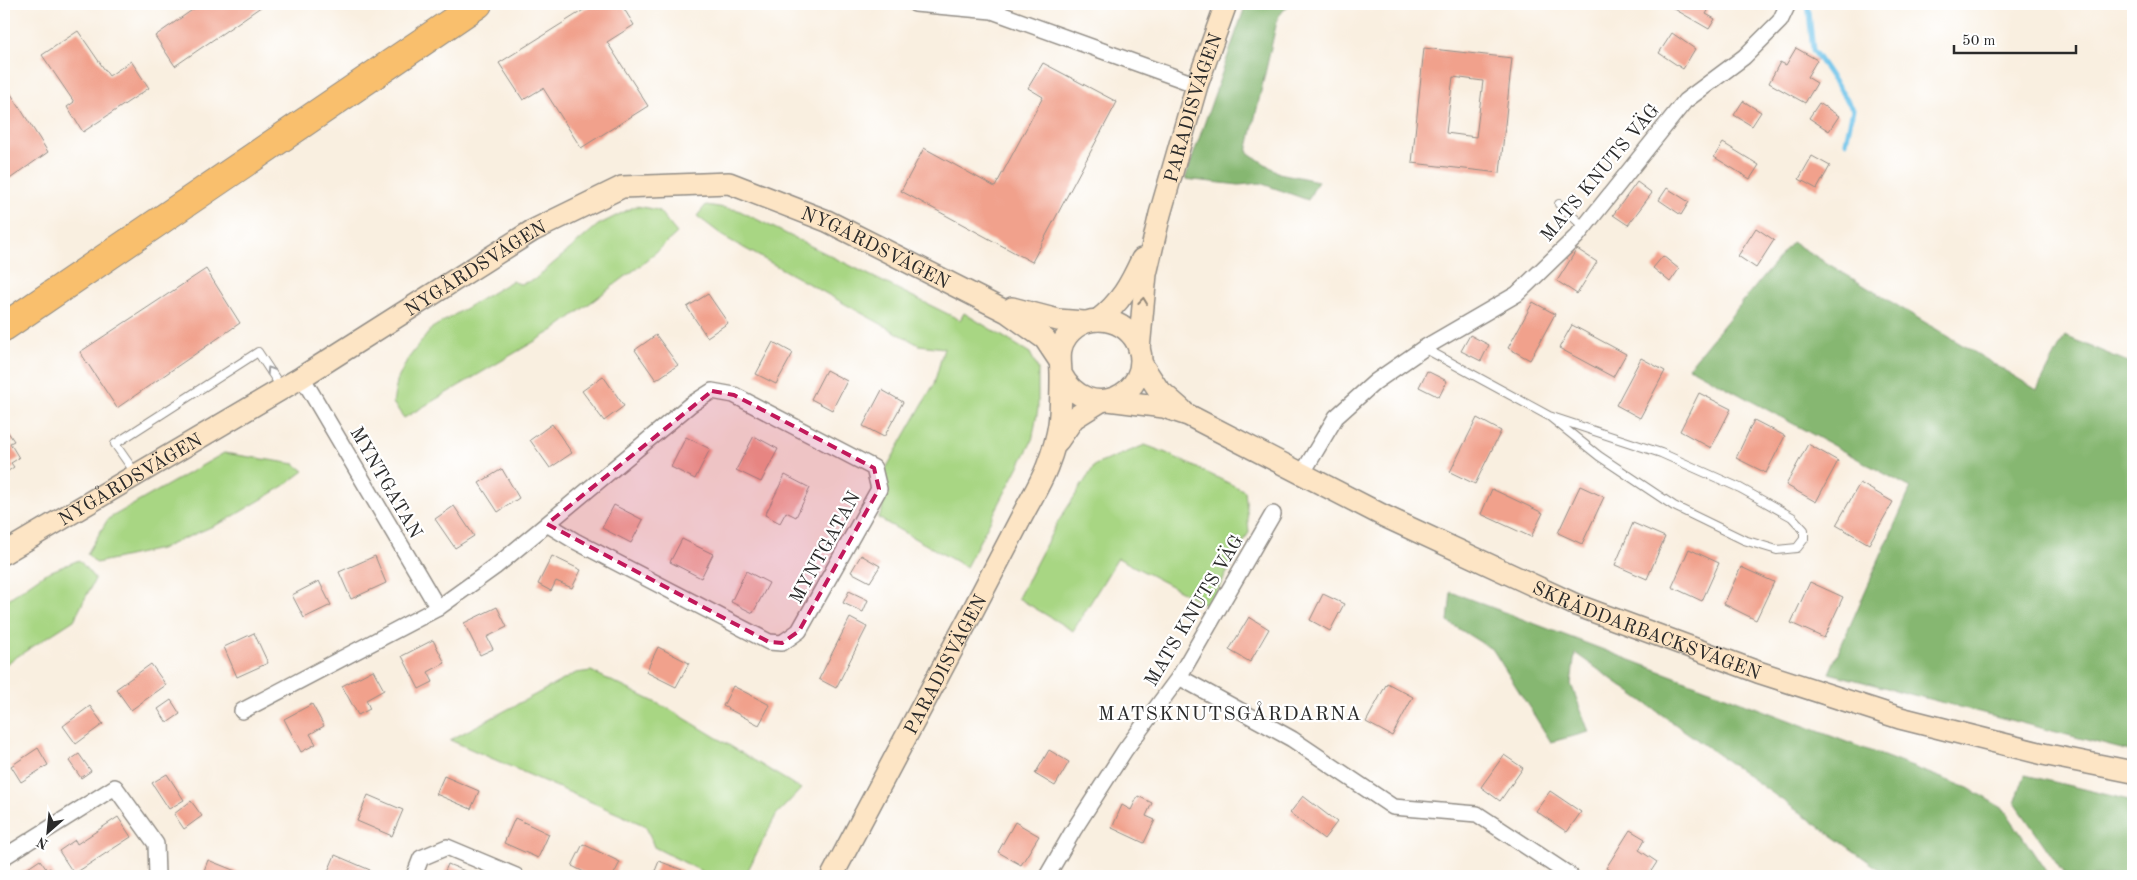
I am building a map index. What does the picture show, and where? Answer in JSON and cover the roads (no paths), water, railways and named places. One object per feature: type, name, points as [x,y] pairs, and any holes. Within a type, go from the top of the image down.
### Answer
[{"type":"highway","points":[[4,307],[448,4]]},
{"type":"highway","points":[[4,327],[478,4]]},
{"type":"street","points":[[915,4],[992,11],[1197,85]]},
{"type":"street","name":"PARADISVÄGEN","points":[[1140,356],[1146,274],[1160,214],[1197,85],[1226,4]]},
{"type":"street","name":"MATS KNUTS VÄG","points":[[1302,474],[1336,417],[1375,382],[1424,348],[1517,294],[1584,227],[1685,101],[1744,56],[1780,21],[1788,4]]},
{"type":"street","name":"NYGÅRDSVÄGEN","points":[[4,553],[302,377],[532,231],[622,187],[730,183],[827,221],[980,298],[1039,334],[1045,339],[1060,367]]},
{"type":"street","name":"PARADISVÄGEN","points":[[1091,321],[1119,301],[1131,282],[1160,214]]},
{"type":"street","name":"NYGÅRDSVÄGEN","points":[[980,298],[1034,315],[1091,321]]},
{"type":"street","points":[[1091,321],[1111,321],[1124,327],[1133,337],[1140,356],[1138,376],[1131,387],[1120,395],[1105,401],[1088,400],[1076,394],[1067,385],[1060,367],[1060,348],[1066,337],[1074,328],[1091,321]]},
{"type":"street","name":"SKRÄDDARBACKSVÄGEN","points":[[1140,356],[1158,389],[1188,415]]},
{"type":"street","name":"PARADISVÄGEN","points":[[832,876],[1046,470],[1059,424],[1060,367]]},
{"type":"street","name":"MYNTGATAN","points":[[302,377],[438,608]]},
{"type":"street","name":"MYNTGATAN","points":[[242,711],[438,608],[494,567],[690,405],[712,391],[734,396],[874,468],[879,489],[799,631],[782,644],[769,642],[575,541],[547,524]]},
{"type":"street","name":"PARADISVÄGEN","points":[[1053,450],[1074,418],[1105,401]]},
{"type":"street","name":"SKRÄDDARBACKSVÄGEN","points":[[1105,401],[1164,406],[1188,415],[1384,516],[1576,605],[1758,672],[1900,718],[2043,754],[2133,772]]},
{"type":"street","name":"MATS KNUTS VÄG","points":[[1047,876],[1073,831],[1125,750],[1179,677],[1273,514]]},
{"type":"street","points":[[1179,677],[1292,739],[1394,806],[1477,814],[1571,876]]},
{"type":"street","points":[[4,857],[115,787],[156,844],[157,876]]},
{"type":"street","points":[[414,876],[421,858],[447,847],[516,876]]},
{"type":"lane","points":[[1559,204],[1584,227]]},
{"type":"lane","points":[[1424,348],[1550,416],[1661,453],[1740,488],[1792,518],[1804,530],[1804,539],[1797,548],[1778,550],[1744,540],[1674,506],[1598,456],[1550,416]]},
{"type":"lane","points":[[136,474],[115,444],[258,352],[282,388]]},
{"type":"waterway","points":[[1808,4],[1813,50],[1853,109],[1846,142]]},
{"type":"district","name":"MATSKNUTSGÅRDARNA","points":[[1230,713]]}]
